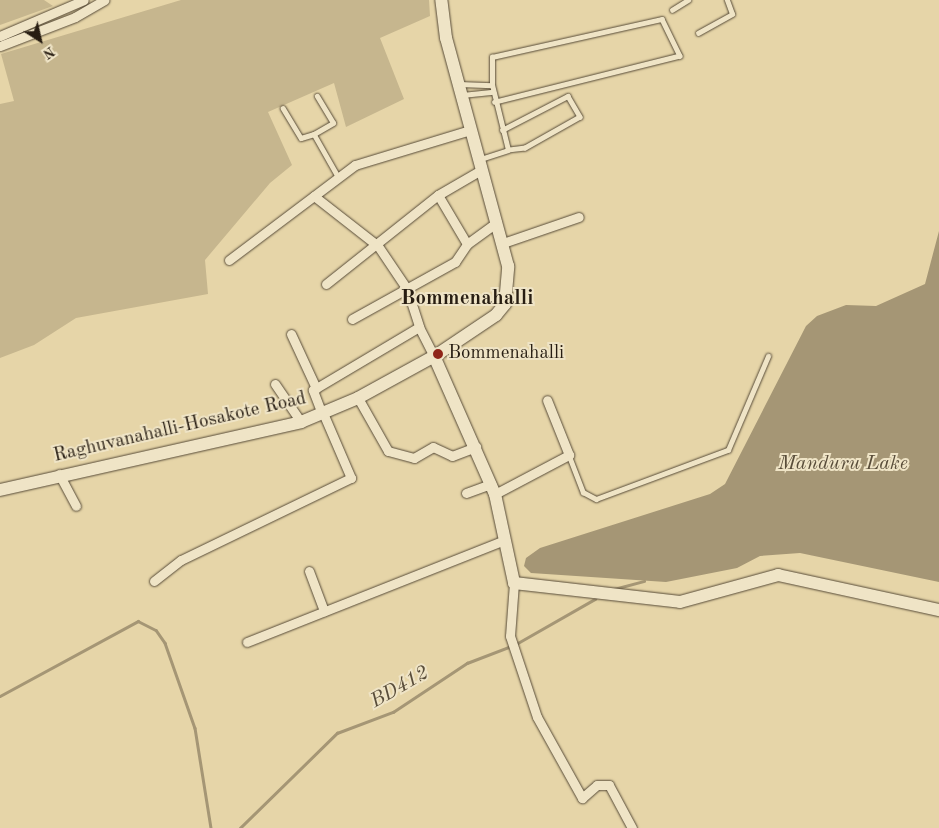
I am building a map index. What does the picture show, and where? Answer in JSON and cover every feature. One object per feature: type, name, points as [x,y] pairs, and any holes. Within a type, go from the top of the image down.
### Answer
[{"type":"main road","name":"Raghuvanahalli-Hosakote Road","points":[[0,490],[59,474],[301,422],[358,398],[434,356],[505,304],[508,266],[470,130],[441,0]]},
{"type":"main road","points":[[434,356],[493,489],[514,583],[680,602],[778,575],[939,610]]},
{"type":"street","points":[[0,36],[84,0]]},
{"type":"street","points":[[0,46],[75,17],[104,0]]},
{"type":"street","points":[[228,260],[355,165],[470,130]]},
{"type":"street","points":[[326,284],[378,246],[438,195],[479,165]]},
{"type":"street","points":[[438,195],[467,244]]},
{"type":"street","points":[[314,196],[378,246],[407,289],[419,327],[434,356]]},
{"type":"street","points":[[503,243],[579,217]]},
{"type":"street","points":[[352,319],[455,262],[467,244],[497,222]]},
{"type":"street","points":[[154,580],[181,560],[351,478],[312,395],[316,388],[419,327]]},
{"type":"street","points":[[291,334],[316,388]]},
{"type":"street","points":[[275,384],[301,422]]},
{"type":"street","points":[[358,398],[389,451],[414,458],[433,447],[452,456],[474,448]]},
{"type":"street","points":[[466,493],[493,489],[569,456],[547,400]]},
{"type":"street","points":[[59,474],[76,506]]},
{"type":"street","points":[[247,642],[505,540]]},
{"type":"street","points":[[309,571],[324,611]]},
{"type":"street","points":[[514,583],[510,636],[537,717],[582,798],[597,785],[610,785],[632,828]]},
{"type":"lane","points":[[672,10],[688,0]]},
{"type":"lane","points":[[698,34],[732,14],[727,0]]},
{"type":"lane","points":[[494,102],[680,56],[662,19],[492,57],[494,102],[508,150]]},
{"type":"lane","points":[[460,90],[492,85]]},
{"type":"lane","points":[[460,90],[493,92]]},
{"type":"lane","points":[[283,108],[301,138],[314,134],[333,123],[317,96]]},
{"type":"lane","points":[[479,165],[508,150],[525,148],[580,118],[568,96],[502,130]]},
{"type":"lane","points":[[314,134],[339,178]]},
{"type":"lane","points":[[569,456],[583,492],[596,499],[728,450],[768,356]]},
{"type":"shaded area","points":[[0,0],[44,0],[53,6],[0,25]]},
{"type":"shaded area","points":[[181,0],[429,0],[430,16],[380,38],[404,99],[346,127],[334,83],[268,112],[292,165],[270,183],[205,260],[208,294],[76,318],[34,345],[0,358],[0,104],[14,101],[1,54]]},
{"type":"water","name":"Manduru Lake","points":[[939,231],[939,582],[800,553],[760,556],[737,568],[666,582],[531,573],[524,566],[526,558],[540,548],[710,494],[725,484],[806,326],[817,316],[846,305],[876,306],[925,284]]},
{"type":"waterway","name":"BD412","points":[[614,589],[644,581]]},
{"type":"waterway","name":"BD412","points":[[516,644],[595,599]]},
{"type":"waterway","name":"BD412","points":[[0,696],[138,621],[156,630],[165,643],[195,728],[211,828]]},
{"type":"waterway","name":"BD412","points":[[240,828],[337,733],[393,712],[467,663],[511,646]]},
{"type":"place","name":"Bommenahalli","points":[[438,354]]},
{"type":"district","name":"Bommenahalli","points":[[467,299]]}]
